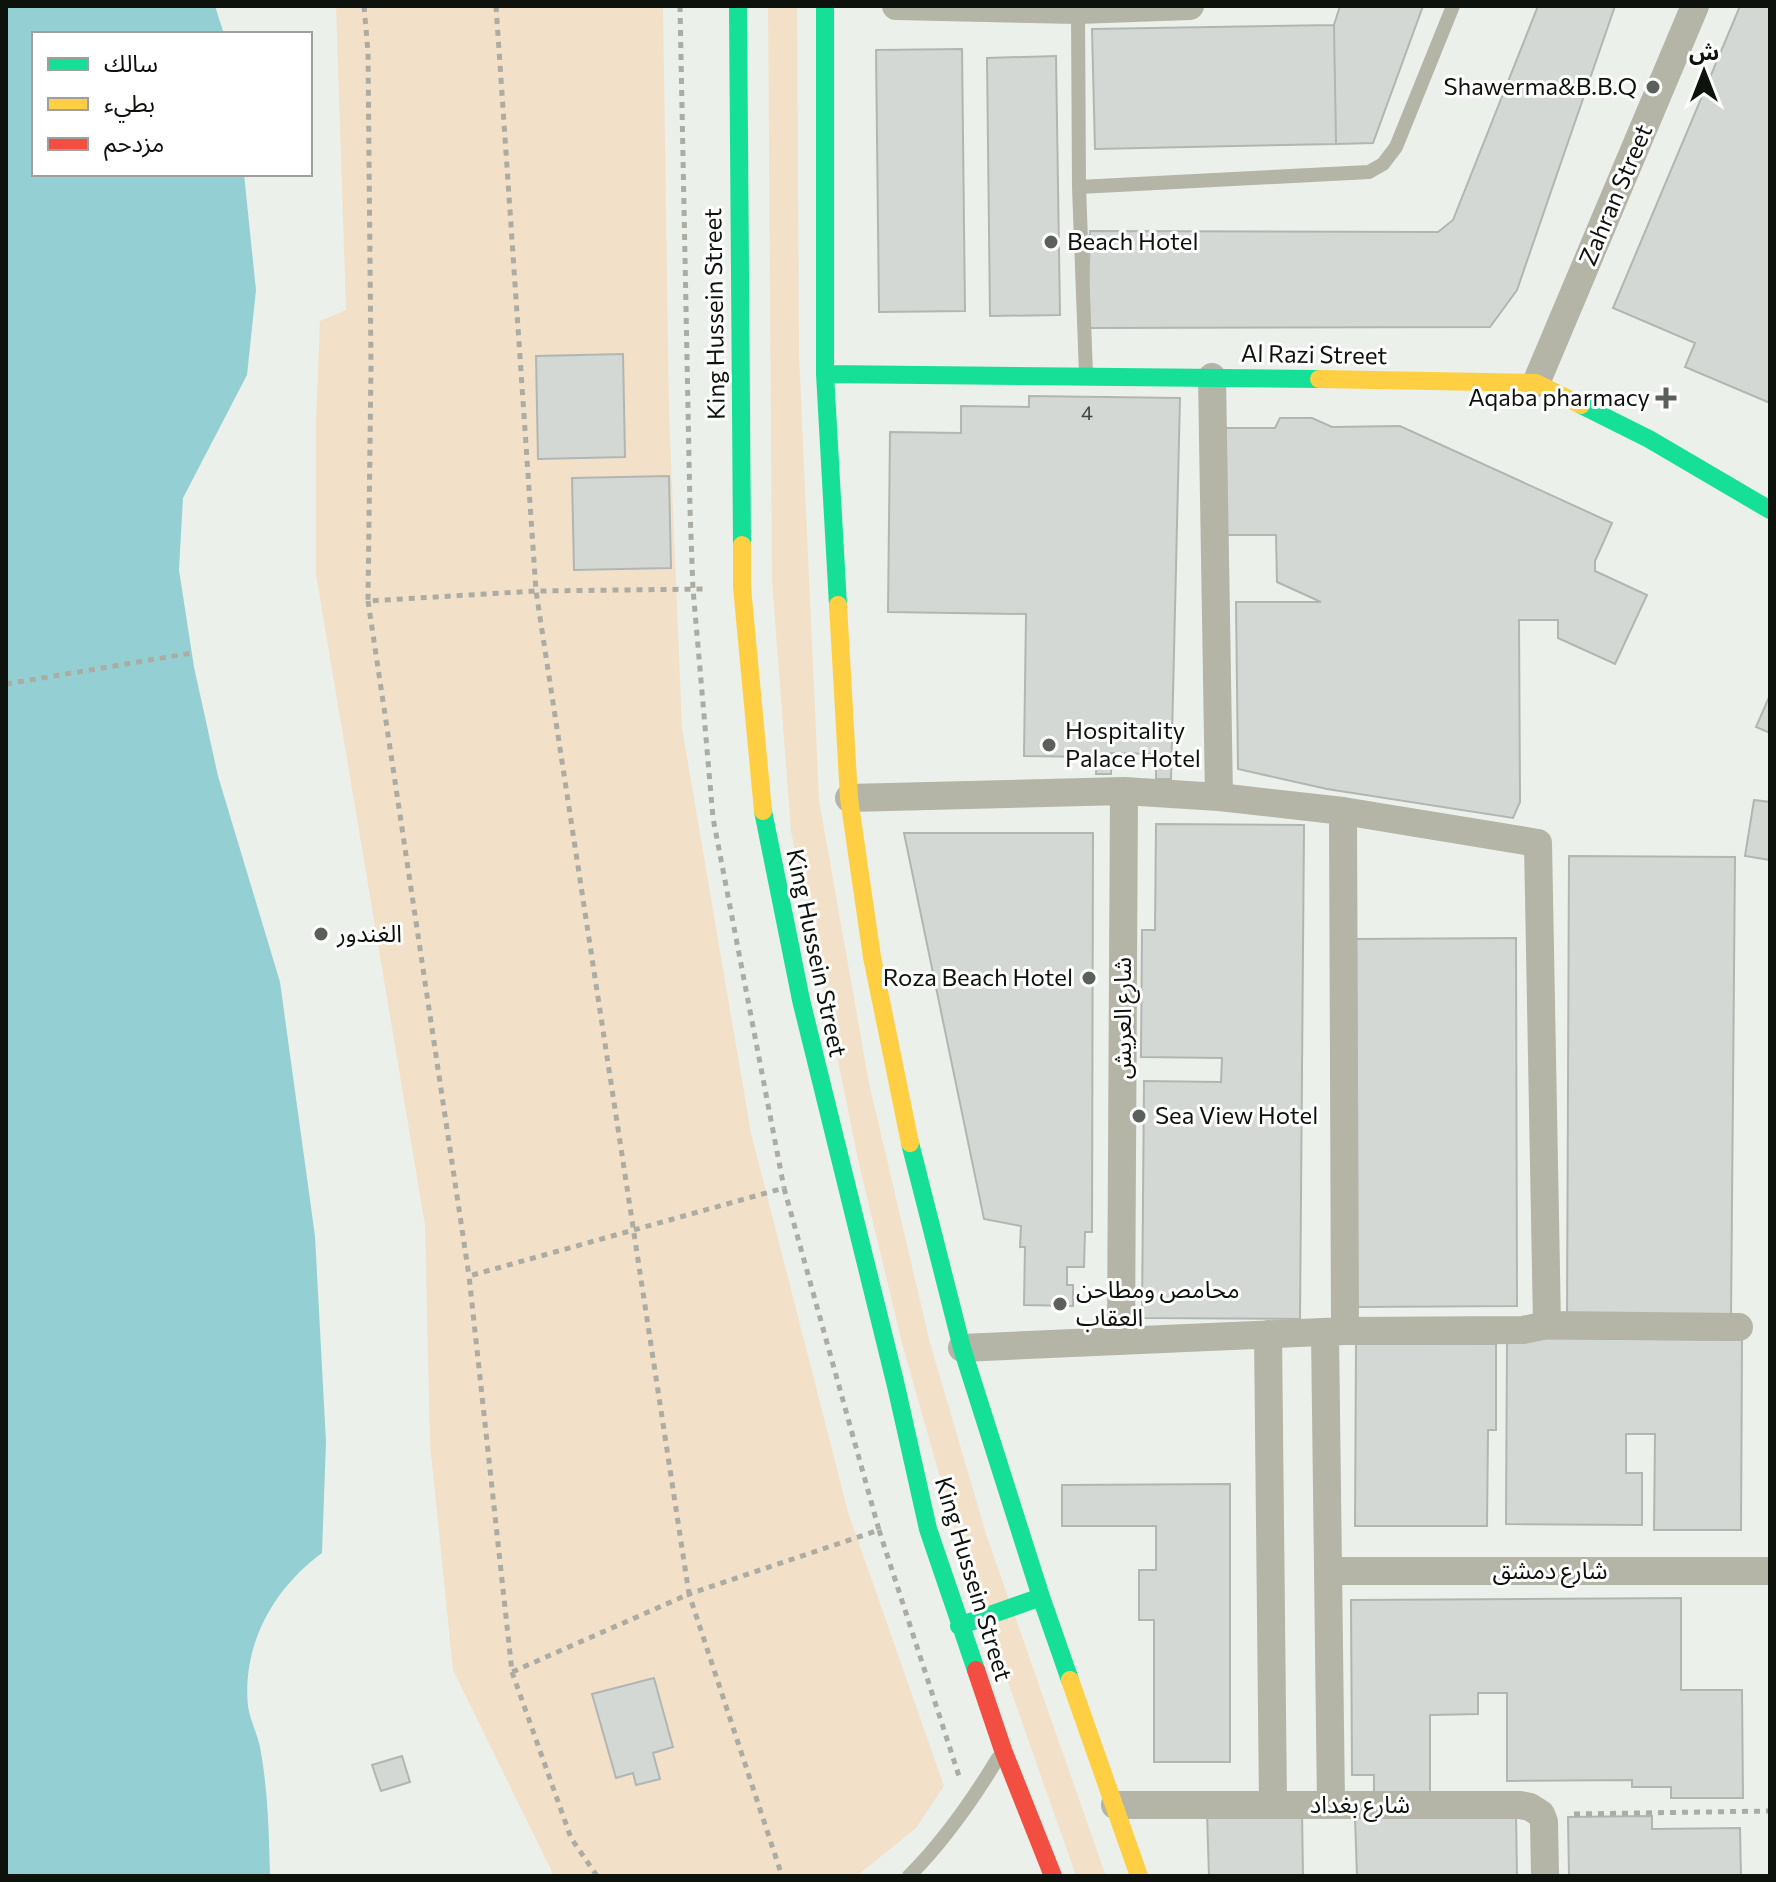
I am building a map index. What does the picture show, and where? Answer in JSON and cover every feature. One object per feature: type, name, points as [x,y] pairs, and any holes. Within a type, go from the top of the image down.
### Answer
[{"type":"main road","name":"King Hussein Street","points":[[738,6],[742,587],[764,823],[801,1000],[928,1529],[1003,1750],[1053,1876]]},
{"type":"main road","points":[[825,6],[825,374],[849,798],[875,972],[909,1138],[962,1348],[1041,1597],[1139,1876]]},
{"type":"main road","name":"Al Razi Street","points":[[825,374],[1536,383],[1649,439],[1770,510]]},
{"type":"main road","points":[[959,1626],[1041,1597]]},
{"type":"street","points":[[896,6],[1078,10],[1190,6]]},
{"type":"street","name":"Zahran Street","points":[[1536,383],[1695,6]]},
{"type":"street","points":[[1212,377],[1219,797]]},
{"type":"street","points":[[849,798],[1124,791],[1219,797],[1343,811],[1538,843],[1547,1325]]},
{"type":"street","name":"شارع العريش","points":[[1121,1341],[1124,791]]},
{"type":"street","points":[[1331,1805],[1329,1571],[1343,811]]},
{"type":"street","points":[[962,1348],[1335,1331],[1523,1330],[1547,1325],[1739,1327]]},
{"type":"street","points":[[1268,1334],[1273,1805]]},
{"type":"street","name":"شارع دمشق","points":[[1329,1571],[1770,1571]]},
{"type":"street","name":"شارع بغداد","points":[[1115,1805],[1520,1805],[1541,1814]]},
{"type":"street","points":[[1541,1814],[1544,1822],[1545,1876]]},
{"type":"lane","points":[[1079,187],[1369,172],[1383,164],[1396,147],[1453,6]]},
{"type":"lane","points":[[1078,10],[1079,187],[1086,375]]},
{"type":"lane","points":[[909,1876],[931,1855],[969,1806],[1003,1750]]},
{"type":"path","points":[[364,6],[368,52],[371,366],[368,601],[469,1276],[512,1672],[571,1838],[597,1876]]},
{"type":"path","points":[[496,6],[536,591],[689,1594],[782,1876]]},
{"type":"path","points":[[368,601],[536,591],[742,587]]},
{"type":"path","points":[[6,684],[192,653]]},
{"type":"path","points":[[469,1276],[784,1188],[879,1530],[969,1806]]},
{"type":"path","points":[[512,1672],[689,1594],[879,1530]]},
{"type":"path","points":[[1541,1814],[1770,1811]]},
{"type":"shaded area","points":[[336,6],[663,6],[669,414],[682,728],[751,1133],[848,1512],[944,1786],[916,1828],[857,1876],[554,1876],[453,1670],[430,1444],[425,1225],[316,574],[316,418],[320,321],[346,310]]},
{"type":"shaded area","points":[[768,6],[797,6],[799,354],[819,800],[869,1083],[930,1343],[987,1537],[1106,1876],[1076,1876],[956,1534],[902,1343],[859,1164],[791,831],[772,581]]},
{"type":"water","points":[[6,6],[215,6],[223,32],[32,32],[32,176],[244,176],[256,290],[247,375],[183,498],[179,570],[194,667],[218,776],[280,982],[315,1236],[326,1442],[322,1553],[275,1601],[264,1620],[250,1661],[248,1706],[265,1779],[270,1876],[6,1876]]},
{"type":"building","points":[[1340,6],[1423,6],[1373,143],[1336,144],[1334,25]]},
{"type":"building","points":[[1538,6],[1615,6],[1517,290],[1490,327],[1087,328],[1090,231],[1438,232],[1453,220]]},
{"type":"building","points":[[1740,6],[1770,6],[1770,403],[1685,367],[1695,343],[1613,308]]},
{"type":"building","points":[[1334,25],[1336,144],[1095,149],[1092,29]]},
{"type":"building","points":[[962,49],[965,311],[879,312],[876,50]]},
{"type":"building","points":[[1056,56],[1060,315],[990,316],[987,58]]},
{"type":"building","points":[[623,354],[625,457],[538,459],[536,356]]},
{"type":"building","points":[[1029,396],[1180,398],[1171,779],[1156,779],[1156,754],[1111,753],[1111,774],[1096,774],[1097,757],[1024,756],[1026,614],[888,612],[890,432],[961,433],[961,406],[1029,407]]},
{"type":"building","points":[[1280,418],[1312,418],[1332,427],[1400,426],[1612,523],[1595,561],[1595,571],[1647,595],[1615,664],[1558,638],[1558,620],[1519,620],[1520,802],[1513,818],[1327,789],[1238,769],[1236,602],[1321,602],[1277,582],[1276,535],[1219,535],[1219,428],[1275,428]]},
{"type":"building","points":[[669,476],[671,568],[574,570],[572,478]]},
{"type":"building","points":[[1770,695],[1770,733],[1756,727]]},
{"type":"building","points":[[1754,800],[1770,802],[1770,860],[1745,856]]},
{"type":"building","points":[[1156,824],[1304,825],[1300,1319],[1142,1318],[1144,1081],[1221,1082],[1222,1058],[1141,1057],[1142,930],[1155,930]]},
{"type":"building","points":[[904,833],[1093,833],[1092,1232],[1085,1232],[1084,1267],[1067,1267],[1067,1285],[1073,1285],[1073,1306],[1024,1305],[1025,1247],[1020,1247],[1021,1226],[984,1219]]},
{"type":"building","points":[[1569,856],[1735,857],[1731,1318],[1567,1317]]},
{"type":"building","points":[[1516,938],[1517,1306],[1356,1307],[1355,939]]},
{"type":"building","points":[[1507,1338],[1742,1340],[1741,1530],[1654,1530],[1655,1434],[1626,1434],[1626,1473],[1642,1473],[1642,1525],[1506,1524]]},
{"type":"building","points":[[1356,1344],[1496,1344],[1496,1430],[1488,1430],[1487,1526],[1355,1526]]},
{"type":"building","points":[[1230,1484],[1230,1762],[1154,1762],[1154,1620],[1139,1620],[1139,1570],[1156,1570],[1156,1526],[1062,1526],[1062,1485]]},
{"type":"building","points":[[1681,1598],[1681,1690],[1742,1690],[1743,1798],[1671,1798],[1671,1787],[1632,1787],[1632,1780],[1507,1781],[1507,1693],[1478,1693],[1478,1714],[1430,1715],[1430,1798],[1374,1798],[1374,1775],[1352,1775],[1351,1600]]},
{"type":"building","points":[[654,1678],[673,1747],[653,1753],[660,1779],[636,1785],[633,1773],[616,1778],[592,1694]]},
{"type":"building","points":[[402,1756],[410,1782],[381,1791],[372,1765]]},
{"type":"building","points":[[1302,1811],[1303,1876],[1209,1876],[1207,1813]]},
{"type":"building","points":[[1516,1815],[1517,1876],[1357,1876],[1355,1818]]},
{"type":"building","points":[[1652,1816],[1652,1829],[1740,1828],[1741,1876],[1569,1876],[1568,1817]]},
{"type":"traffic: fast","points":[[738,6],[742,545]]},
{"type":"traffic: fast","points":[[825,6],[825,374],[838,605]]},
{"type":"traffic: fast","points":[[825,374],[1319,379]]},
{"type":"traffic: fast","points":[[1581,405],[1649,439],[1770,510]]},
{"type":"traffic: fast","points":[[763,811],[801,1000],[928,1529],[976,1670]]},
{"type":"traffic: fast","points":[[910,1143],[962,1348],[1070,1680]]},
{"type":"traffic: fast","points":[[959,1626],[1041,1597]]},
{"type":"traffic: slow","points":[[1319,379],[1536,383],[1581,405]]},
{"type":"traffic: slow","points":[[742,545],[742,587],[763,811]]},
{"type":"traffic: slow","points":[[838,605],[849,798],[872,957],[910,1143]]},
{"type":"traffic: slow","points":[[1070,1680],[1139,1876]]},
{"type":"traffic: jam","points":[[976,1670],[1003,1750],[1053,1876]]},
{"type":"place","name":"Shawerma&B.B.Q","points":[[1653,87]]},
{"type":"place","name":"Beach Hotel","points":[[1051,242]]},
{"type":"place","name":"Aqaba pharmacy","points":[[1666,398]]},
{"type":"place","name":"Hospitality Palace Hotel","points":[[1049,745]]},
{"type":"place","name":"الغندور","points":[[321,934]]},
{"type":"place","name":"Roza Beach Hotel","points":[[1089,978]]},
{"type":"place","name":"Sea View Hotel","points":[[1139,1116]]},
{"type":"place","name":"محامص ومطاحن العقاب","points":[[1060,1304]]}]
